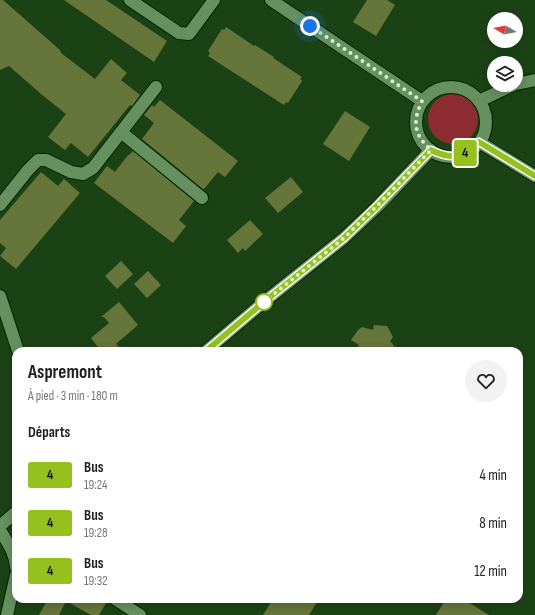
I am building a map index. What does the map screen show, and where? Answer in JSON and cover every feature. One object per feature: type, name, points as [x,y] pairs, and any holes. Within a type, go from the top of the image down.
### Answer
[{"type":"street","points":[[130,0],[180,33],[189,34],[214,0]]},
{"type":"street","points":[[271,0],[422,101]]},
{"type":"street","points":[[523,83],[535,80]]},
{"type":"street","points":[[0,205],[38,160],[46,160],[71,172],[83,174],[93,168],[156,87]]},
{"type":"street","points":[[455,87],[472,94],[479,101],[484,111],[486,121],[484,132],[479,142],[472,150],[457,156],[441,155],[431,150],[423,143],[417,128],[417,111],[422,101],[429,94],[437,89],[455,87]]},
{"type":"street","points":[[479,101],[498,92]]},
{"type":"street","points":[[121,132],[202,198]]},
{"type":"street","points":[[479,142],[535,176]]},
{"type":"street","points":[[211,347],[265,301],[344,238],[431,150]]},
{"type":"street","points":[[0,296],[17,347]]},
{"type":"street","points":[[0,526],[12,516]]},
{"type":"street","points":[[0,530],[12,546]]},
{"type":"street","points":[[8,615],[12,595]]},
{"type":"street","points":[[121,603],[140,615]]},
{"type":"shaded area","points":[[453,94],[463,96],[471,101],[476,109],[478,119],[476,129],[471,137],[463,142],[453,144],[443,142],[435,137],[430,129],[428,119],[430,109],[435,101],[443,96]]},
{"type":"building","points":[[0,0],[3,0],[60,50],[61,53],[95,79],[111,59],[127,73],[121,80],[140,95],[132,106],[130,105],[88,157],[71,143],[65,150],[48,137],[66,114],[9,66],[0,70]]},
{"type":"building","points":[[64,0],[106,0],[167,41],[154,62]]},
{"type":"building","points":[[367,0],[387,0],[395,5],[376,36],[353,22]]},
{"type":"building","points":[[226,27],[254,46],[255,45],[274,57],[273,58],[302,77],[300,79],[302,81],[288,103],[286,102],[284,105],[208,56],[210,53],[208,51],[222,29],[224,30]]},
{"type":"building","points":[[160,100],[238,161],[225,177],[218,172],[203,189],[142,139],[154,123],[144,115],[152,105],[154,107]]},
{"type":"building","points":[[345,111],[370,127],[349,161],[323,144]]},
{"type":"building","points":[[133,151],[194,201],[179,220],[186,226],[173,243],[94,183],[107,166],[115,172]]},
{"type":"building","points":[[41,172],[58,186],[64,179],[80,193],[16,269],[0,256],[6,248],[0,243],[0,220]]},
{"type":"building","points":[[291,177],[303,192],[278,213],[265,198]]},
{"type":"building","points":[[250,220],[263,234],[245,251],[243,248],[238,253],[227,240]]},
{"type":"building","points":[[121,261],[133,274],[117,289],[105,276]]},
{"type":"building","points":[[148,271],[161,285],[147,298],[134,284]]},
{"type":"building","points":[[119,302],[138,325],[116,344],[119,347],[98,347],[91,338],[109,323],[104,317],[101,317]]},
{"type":"building","points":[[374,325],[387,326],[393,337],[390,341],[395,347],[358,347],[359,345],[351,340],[362,327],[373,330]]},
{"type":"building","points":[[46,603],[65,603],[59,615],[39,615]]},
{"type":"building","points":[[70,603],[106,603],[99,615],[91,615]]},
{"type":"building","points":[[270,603],[316,603],[309,615],[263,615]]},
{"type":"building","points":[[444,603],[470,603],[489,615],[436,615]]},
{"type":"bus line","name":"4","points":[[211,347],[265,301],[344,238],[431,150],[441,155],[462,155],[472,150],[479,142],[535,176]]},
{"type":"route","points":[[264,302],[344,238],[431,150],[423,143],[418,133],[416,122],[417,111],[422,101],[310,26]]}]
